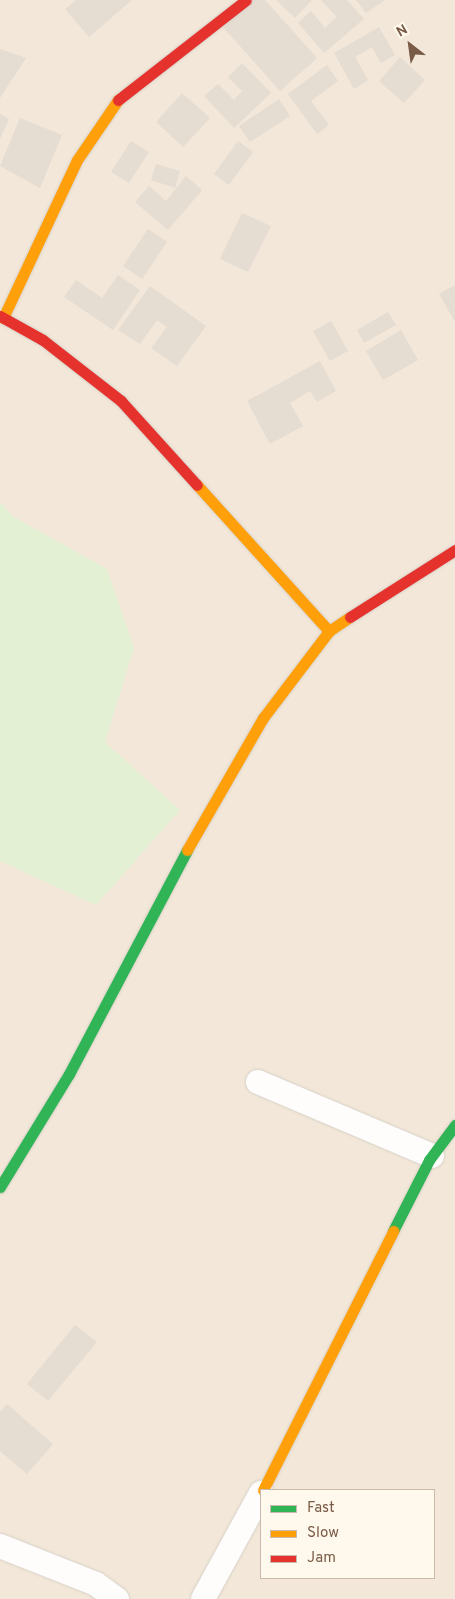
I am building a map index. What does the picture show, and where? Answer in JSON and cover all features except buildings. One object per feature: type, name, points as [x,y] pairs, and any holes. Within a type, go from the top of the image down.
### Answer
[{"type":"street","points":[[246,0],[128,89],[109,109],[72,168],[2,317],[75,362],[121,401],[329,631]]},
{"type":"street","points":[[0,1187],[69,1074],[152,911],[245,748],[329,631],[455,550]]},
{"type":"street","points":[[258,1082],[432,1156]]},
{"type":"street","points":[[264,1489],[432,1156],[455,1125]]},
{"type":"street","points":[[203,1599],[260,1496]]},
{"type":"street","points":[[0,1546],[96,1584],[117,1599]]},
{"type":"shaded area","points":[[0,0],[455,0],[455,1599],[0,1599]]},
{"type":"green space","points":[[0,502],[14,517],[107,569],[134,648],[105,742],[180,810],[96,905],[0,861]]},
{"type":"traffic: fast","points":[[0,1187],[69,1074],[187,850]]},
{"type":"traffic: fast","points":[[393,1231],[429,1160],[455,1125]]},
{"type":"traffic: slow","points":[[3,318],[77,160],[118,100]]},
{"type":"traffic: slow","points":[[197,485],[329,631]]},
{"type":"traffic: slow","points":[[187,850],[263,718],[329,631],[350,617]]},
{"type":"traffic: slow","points":[[264,1489],[393,1231]]},
{"type":"traffic: jam","points":[[118,100],[246,0]]},
{"type":"traffic: jam","points":[[0,316],[43,340],[121,401],[197,485]]},
{"type":"traffic: jam","points":[[350,617],[455,550]]}]
